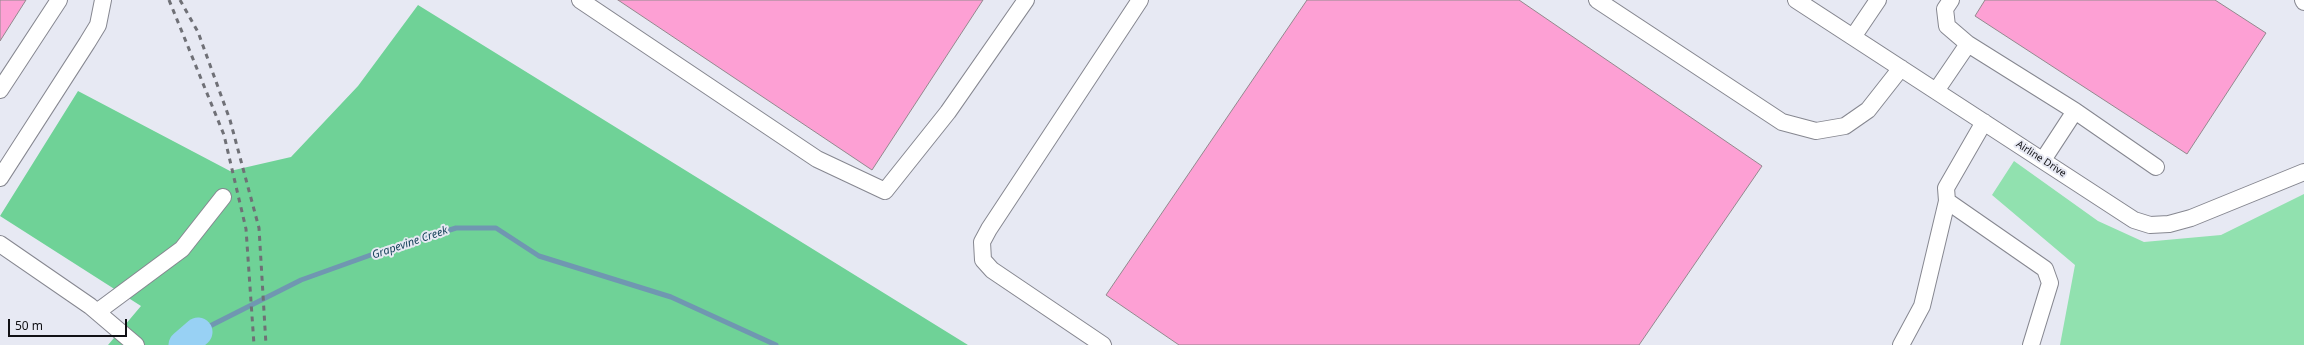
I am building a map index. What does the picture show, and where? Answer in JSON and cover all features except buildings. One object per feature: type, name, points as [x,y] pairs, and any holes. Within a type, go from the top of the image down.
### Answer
[{"type":"street","points":[[0,90],[59,0]]},
{"type":"street","points":[[1,173],[91,37],[98,25],[103,0]]},
{"type":"street","points":[[580,0],[817,159],[885,191],[948,112],[1026,0]]},
{"type":"street","points":[[1103,345],[992,270],[983,260],[982,242],[989,229],[1140,0]]},
{"type":"street","points":[[1597,0],[1782,122],[1816,131],[1845,126],[1868,110],[1902,68]]},
{"type":"street","name":"Airline Drive","points":[[1796,0],[2134,220],[2150,225],[2169,224],[2191,218],[2304,172]]},
{"type":"street","points":[[1853,37],[1878,0]]},
{"type":"street","points":[[1951,0],[1945,9],[1947,26],[1968,44],[2075,111],[2156,167]]},
{"type":"street","points":[[1936,91],[1968,44]]},
{"type":"street","points":[[2043,160],[2075,111]]},
{"type":"street","points":[[1901,345],[1922,306],[1947,201],[1946,188],[1984,122]]},
{"type":"street","points":[[97,312],[182,249],[223,197]]},
{"type":"street","points":[[1947,201],[2045,269],[2050,283],[2031,345]]},
{"type":"street","points":[[0,244],[97,312],[131,341]]},
{"type":"green space","points":[[418,5],[968,345],[108,345],[141,306],[0,216],[78,91],[230,171],[291,157],[358,86]]},
{"type":"green space","points":[[2014,161],[2098,221],[2144,242],[2221,235],[2304,194],[2304,345],[2060,345],[2075,265],[1992,195]]},
{"type":"waterway","name":"Grapevine Creek","points":[[198,332],[301,280],[379,252],[456,228],[496,228],[539,256],[671,297],[776,345]]},
{"type":"waterway","name":"Grapevine Creek","points":[[183,345],[198,332]]},
{"type":"railway","points":[[169,0],[224,135],[246,229],[254,345]]},
{"type":"railway","points":[[180,0],[198,32],[230,120],[259,228],[266,345]]}]
